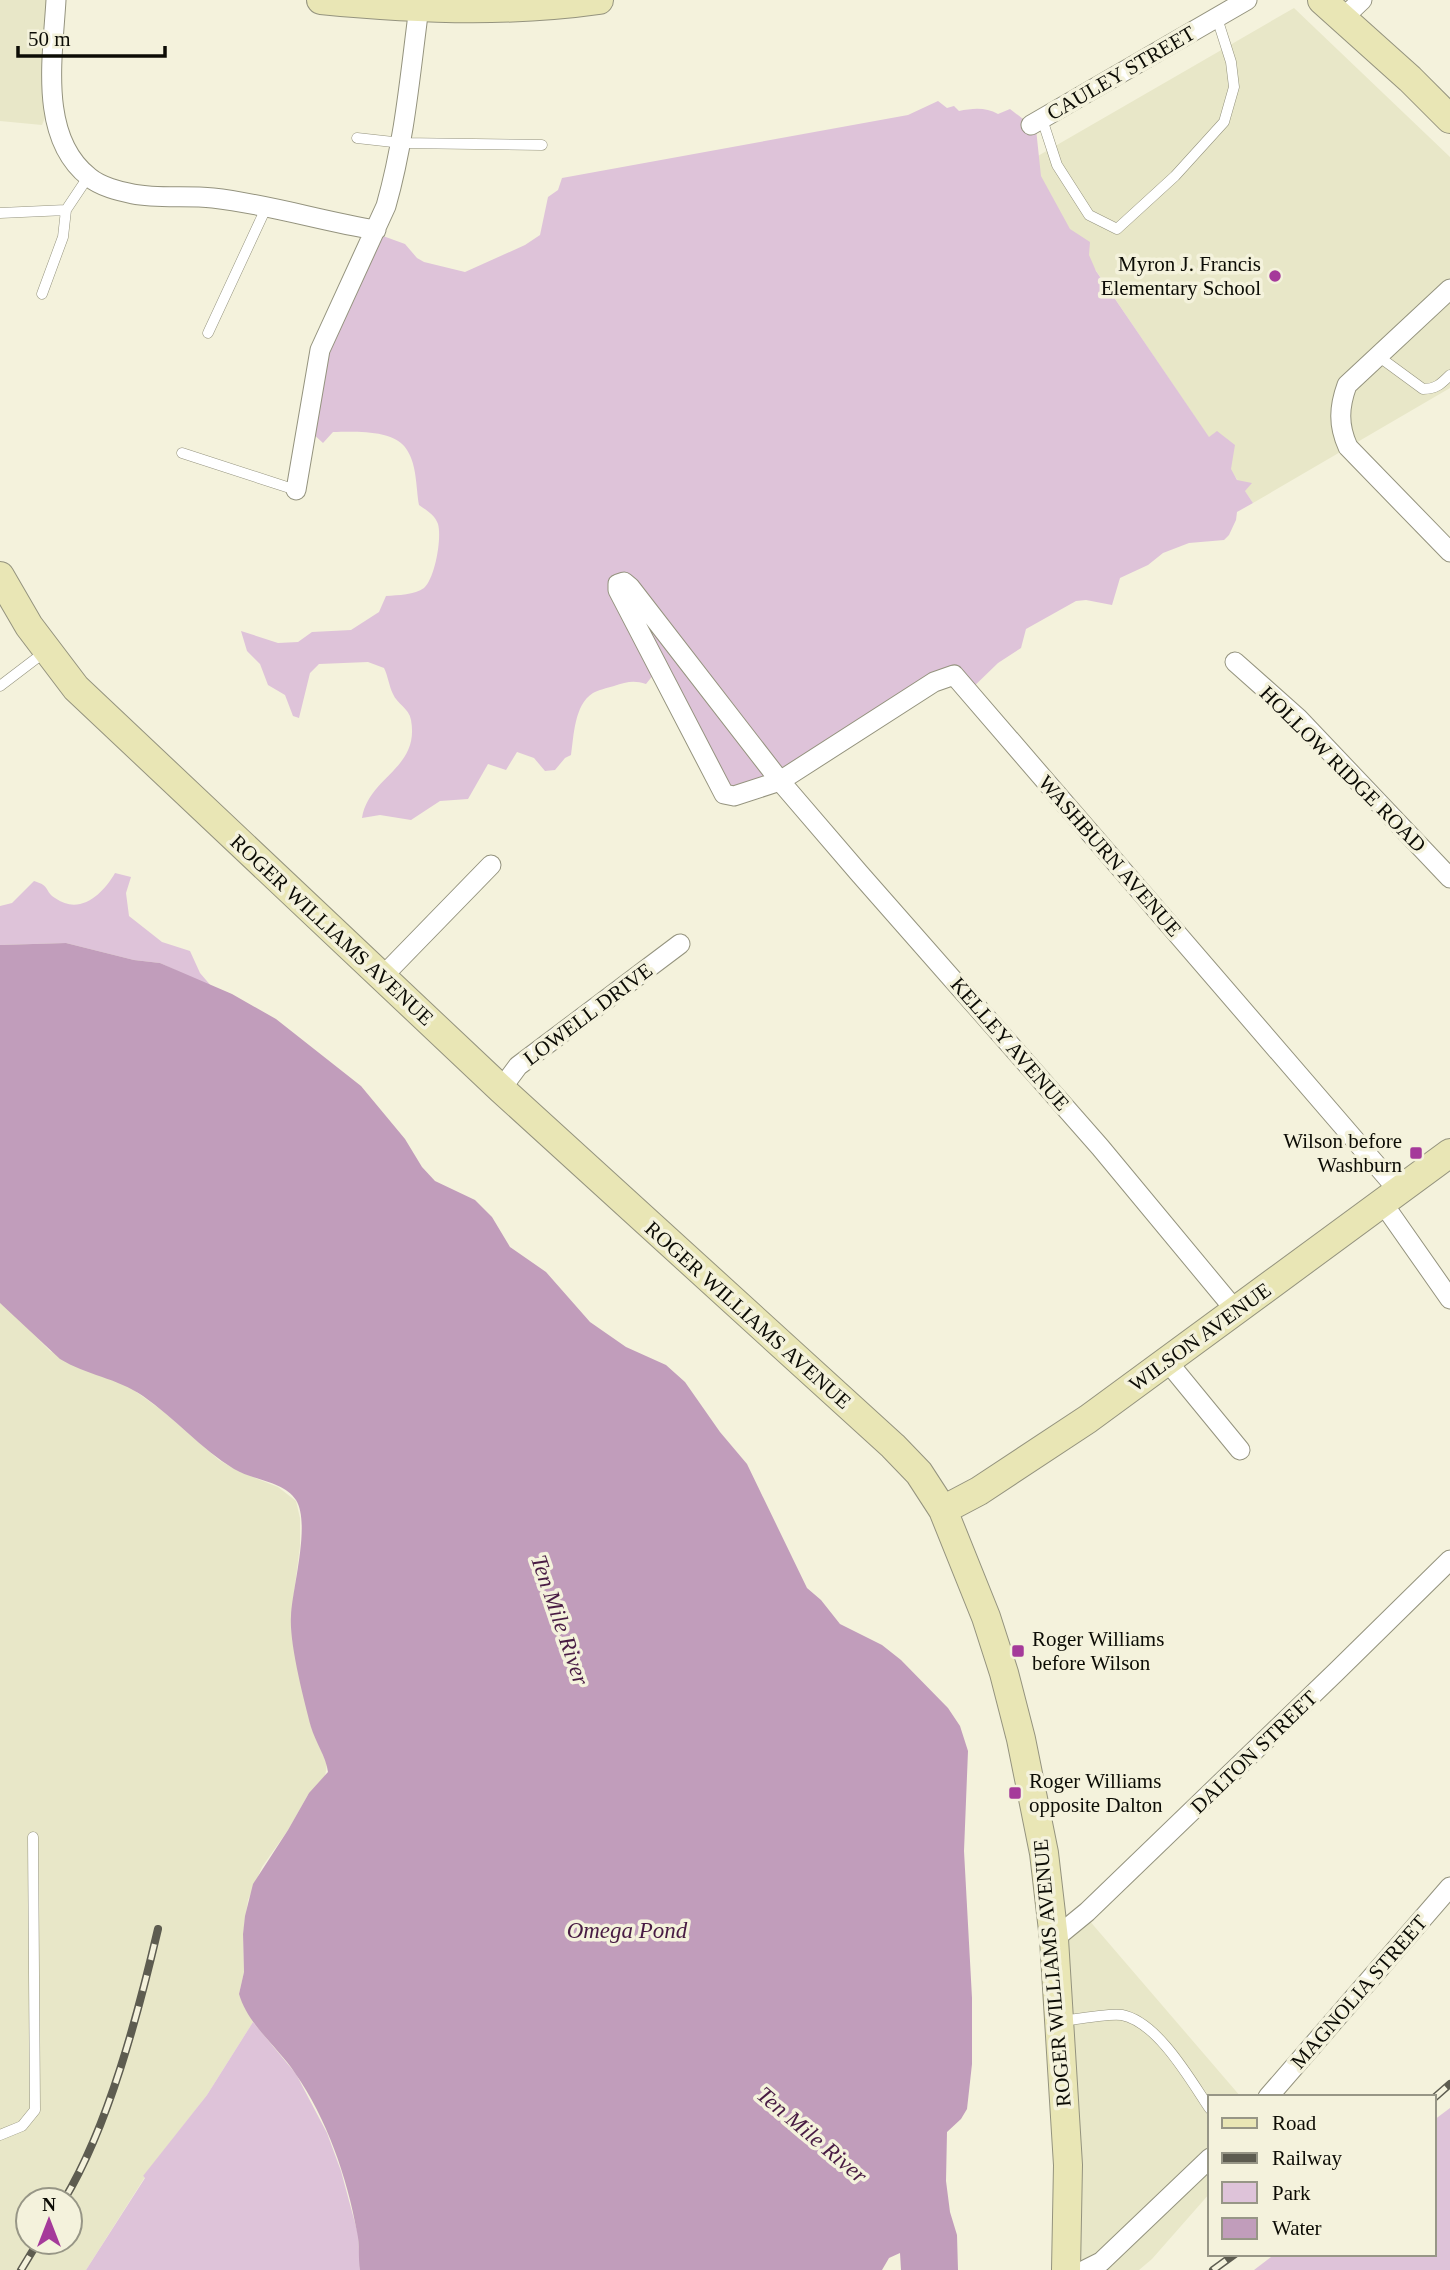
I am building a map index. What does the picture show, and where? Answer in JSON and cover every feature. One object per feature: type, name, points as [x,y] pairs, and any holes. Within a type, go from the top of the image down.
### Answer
[{"type":"main road","points":[[321,0],[419,7],[550,5],[599,0]]},
{"type":"main road","points":[[1343,6],[1450,119]]},
{"type":"main road","name":"ROGER WILLIAMS AVENUE","points":[[0,576],[46,650],[76,688],[501,1089],[892,1446],[919,1473],[943,1510],[966,1564],[1004,1673],[1021,1739],[1044,1853],[1054,1939],[1068,2165],[1066,2270]]},
{"type":"main road","name":"WILSON AVENUE","points":[[943,1510],[979,1491],[1088,1419],[1450,1153]]},
{"type":"street","points":[[56,0],[53,94],[56,118],[61,140],[88,177],[107,187],[136,195],[209,197],[267,206],[376,230]]},
{"type":"street","name":"CAULEY STREET","points":[[1036,122],[1247,0]]},
{"type":"street","points":[[296,490],[320,350],[386,206],[402,143],[419,7]]},
{"type":"street","points":[[1450,289],[1347,385],[1339,405],[1342,434],[1348,447],[1450,552]]},
{"type":"street","name":"KELLEY AVENUE","points":[[780,780],[734,796],[724,794],[618,590],[618,584],[624,582],[630,587],[780,780],[1100,1147],[1236,1311]]},
{"type":"street","name":"HOLLOW RIDGE ROAD","points":[[1235,662],[1298,718],[1450,878]]},
{"type":"street","name":"WASHBURN AVENUE","points":[[780,780],[934,682],[954,676],[1390,1196],[1450,1299]]},
{"type":"street","points":[[382,977],[491,865]]},
{"type":"street","name":"LOWELL DRIVE","points":[[501,1089],[518,1066],[680,944]]},
{"type":"street","points":[[1167,1361],[1240,1450]]},
{"type":"street","name":"DALTON STREET","points":[[1054,1939],[1127,1873],[1450,1560]]},
{"type":"street","name":"MAGNOLIA STREET","points":[[1270,2095],[1450,1887]]},
{"type":"street","points":[[1085,2270],[1101,2262],[1208,2160]]},
{"type":"lane","points":[[1036,122],[1057,165],[1089,215],[1117,229],[1175,176],[1224,122],[1234,87],[1231,62],[1217,18]]},
{"type":"lane","points":[[357,138],[402,143],[542,145]]},
{"type":"lane","points":[[42,294],[63,237],[66,210],[88,177]]},
{"type":"lane","points":[[208,333],[267,206]]},
{"type":"lane","points":[[0,213],[66,210]]},
{"type":"lane","points":[[1378,356],[1423,389],[1439,386],[1450,374]]},
{"type":"lane","points":[[182,453],[296,490]]},
{"type":"lane","points":[[0,686],[46,650]]},
{"type":"lane","points":[[0,2135],[22,2126],[35,2110],[33,1837]]},
{"type":"lane","points":[[1060,2021],[1122,2015],[1142,2023],[1169,2050],[1208,2106]]},
{"type":"shaded area","points":[[0,0],[65,0],[50,105],[42,125],[0,121]]},
{"type":"shaded area","name":"Myron J. Francis Elementary School","points":[[1294,8],[1450,157],[1450,388],[1253,503],[1024,164]]},
{"type":"shaded area","points":[[0,1303],[50,1351],[131,1388],[164,1412],[219,1460],[278,1487],[296,1501],[300,1518],[300,1546],[291,1617],[292,1639],[311,1726],[327,1765],[325,1776],[309,1793],[288,1830],[262,1867],[248,1900],[243,1934],[244,1972],[239,1994],[253,2022],[207,2095],[143,2177],[86,2270],[0,2270]]},
{"type":"shaded area","points":[[1088,1919],[1239,2095],[1208,2095],[1208,2195],[1139,2270],[1063,2270],[1063,1942]]},
{"type":"green space","points":[[938,101],[947,108],[954,106],[959,111],[979,109],[998,114],[1010,109],[1036,129],[1041,176],[1070,229],[1090,242],[1089,255],[1096,271],[1209,437],[1217,431],[1235,445],[1231,469],[1237,480],[1252,483],[1245,491],[1253,503],[1237,512],[1229,535],[1224,540],[1189,543],[1163,553],[1148,565],[1120,578],[1112,605],[1076,601],[1026,629],[1021,648],[998,663],[965,695],[955,685],[945,685],[813,759],[726,791],[658,669],[646,684],[622,683],[597,691],[587,698],[578,713],[571,755],[555,770],[545,771],[534,758],[517,752],[506,770],[488,764],[468,799],[440,801],[411,820],[380,815],[362,818],[366,804],[401,761],[412,737],[410,716],[395,697],[384,668],[368,662],[319,664],[310,673],[299,718],[293,716],[285,695],[268,685],[260,664],[247,651],[241,631],[278,643],[298,642],[312,632],[351,630],[379,612],[386,596],[416,592],[424,588],[431,576],[438,548],[438,524],[433,515],[419,505],[414,470],[407,450],[401,443],[384,435],[333,432],[323,443],[311,432],[315,373],[374,242],[383,236],[405,244],[424,262],[465,272],[525,245],[540,235],[548,197],[558,190],[562,178],[908,115]]},
{"type":"green space","points":[[115,873],[131,877],[126,893],[129,916],[162,942],[190,951],[200,973],[212,987],[160,963],[134,960],[66,943],[0,945],[0,906],[12,903],[34,881],[43,885],[55,898],[73,905],[82,904],[97,895]]},
{"type":"green space","points":[[253,2022],[296,2074],[327,2133],[341,2171],[358,2234],[360,2270],[86,2270],[145,2178],[143,2176],[207,2095]]},
{"type":"green space","points":[[1450,2108],[1450,2270],[1254,2270],[1272,2256],[1436,2256],[1436,2118]]},
{"type":"water","name":"Omega Pond","points":[[66,943],[134,960],[160,963],[232,994],[276,1019],[361,1086],[405,1139],[422,1167],[435,1181],[475,1200],[492,1217],[510,1247],[546,1272],[590,1322],[626,1347],[666,1365],[685,1382],[720,1432],[747,1464],[807,1588],[821,1600],[840,1624],[882,1645],[901,1660],[948,1708],[960,1726],[968,1751],[964,1851],[972,1998],[972,2064],[967,2109],[947,2132],[946,2181],[950,2212],[957,2235],[958,2270],[901,2270],[900,2253],[889,2258],[882,2270],[360,2270],[353,2211],[326,2129],[295,2073],[256,2026],[239,1994],[244,1972],[245,1916],[253,1884],[309,1793],[328,1772],[311,1727],[292,1641],[291,1616],[302,1524],[296,1500],[284,1489],[241,1473],[222,1461],[133,1390],[60,1359],[0,1303],[0,945]]},
{"type":"railway","points":[[71,2186],[108,2104],[131,2032],[158,1929]]},
{"type":"railway","points":[[1436,2096],[1450,2084]]},
{"type":"railway","points":[[21,2270],[30,2256]]},
{"type":"railway","points":[[1213,2270],[1232,2256]]},
{"type":"place","name":"Myron J. Francis Elementary School","points":[[1275,276]]},
{"type":"place","name":"Wilson before Washburn","points":[[1416,1153]]},
{"type":"place","name":"Roger Williams before Wilson","points":[[1018,1651]]},
{"type":"place","name":"Roger Williams opposite Dalton","points":[[1015,1793]]},
{"type":"water label","name":"Ten Mile River","points":[[560,1620]]},
{"type":"water label","name":"Ten Mile River","points":[[812,2135]]}]
